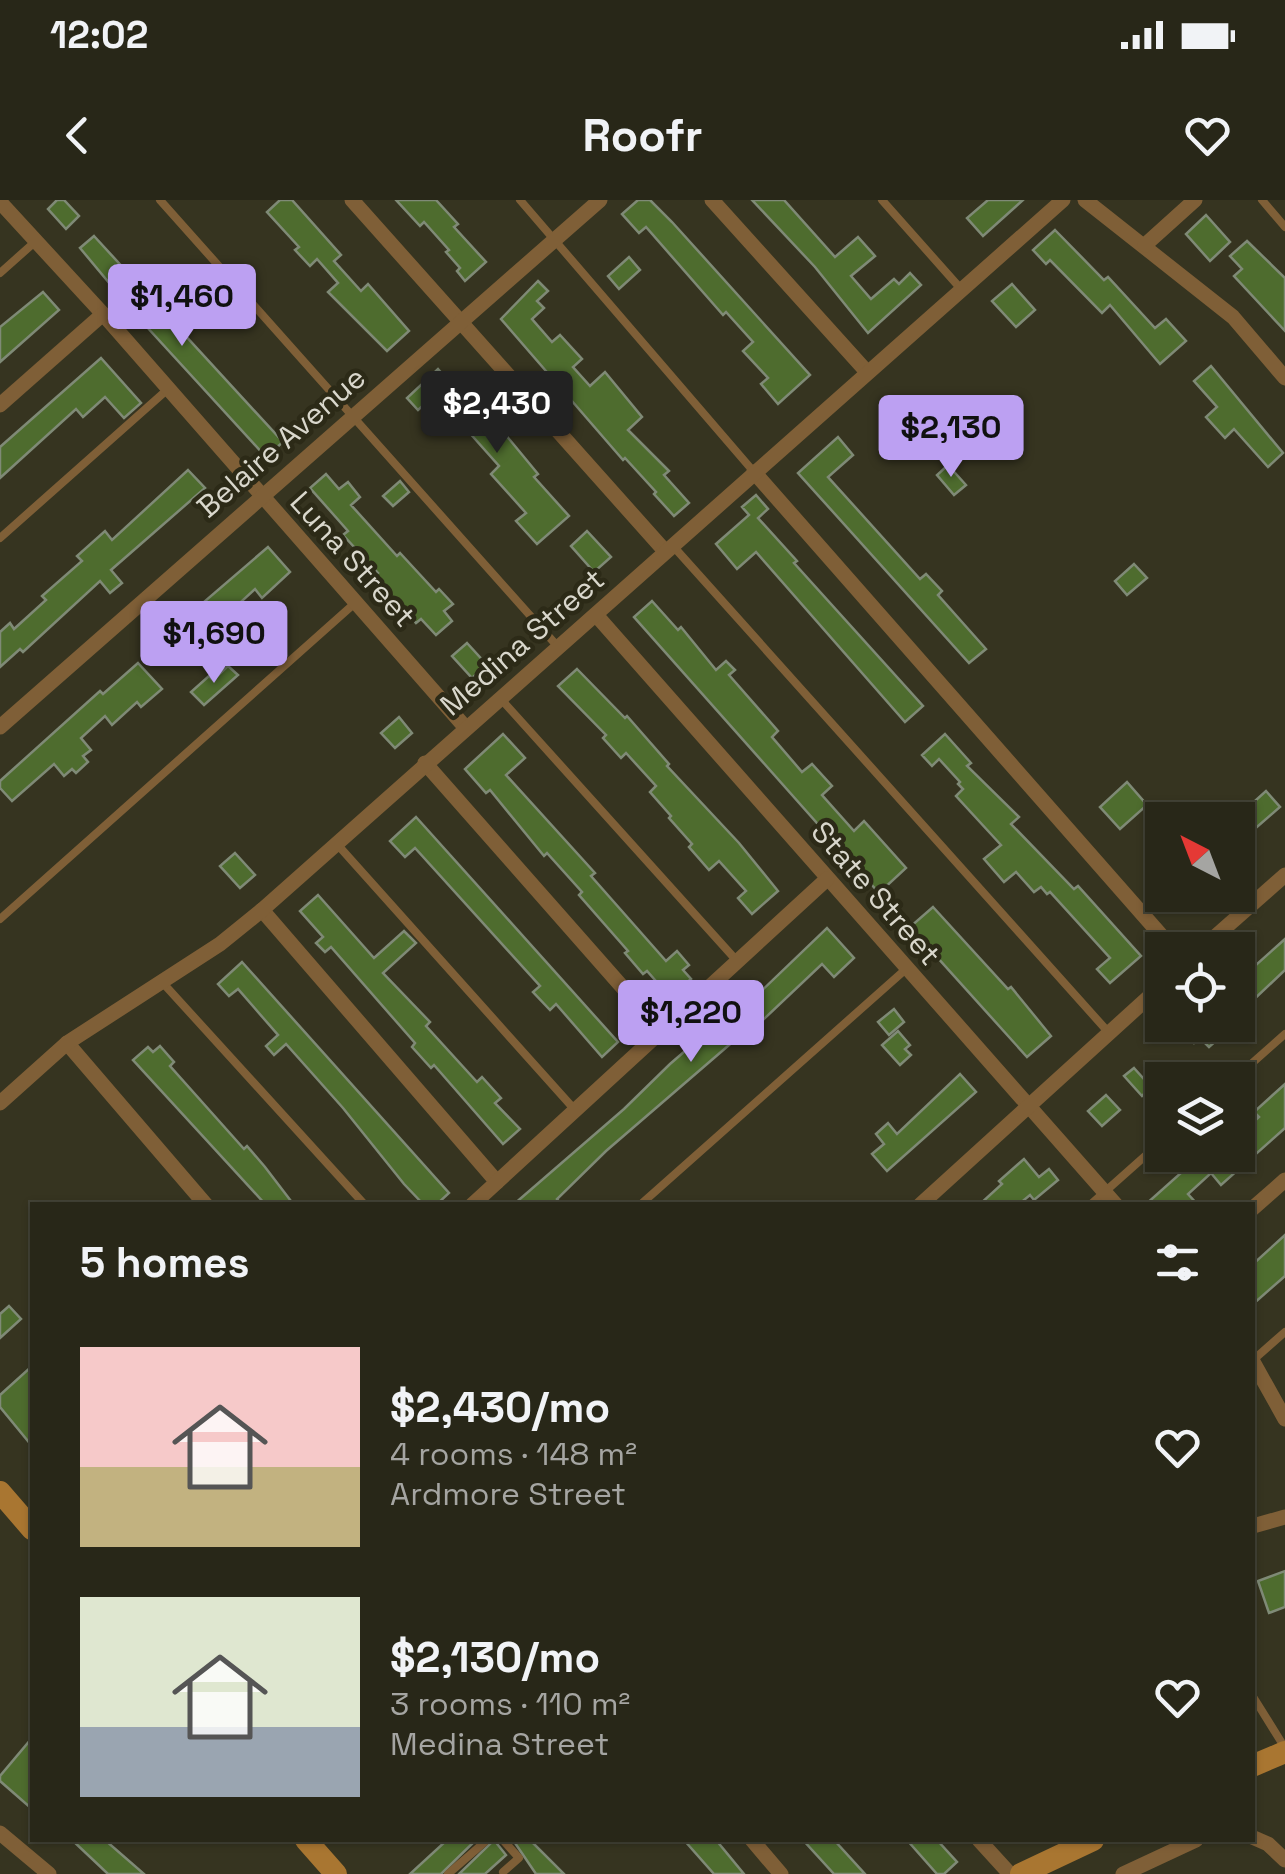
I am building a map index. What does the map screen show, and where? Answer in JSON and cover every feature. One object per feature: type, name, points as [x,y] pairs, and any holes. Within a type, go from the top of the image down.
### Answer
[{"type":"main road","points":[[0,1492],[30,1526]]},
{"type":"main road","points":[[1255,1765],[1285,1750]]},
{"type":"main road","points":[[308,1842],[336,1874]]},
{"type":"main road","points":[[1021,1874],[1090,1842]]},
{"type":"street","points":[[352,200],[668,547]]},
{"type":"street","name":"Belaire Avenue","points":[[0,727],[600,200]]},
{"type":"street","points":[[712,200],[868,372]]},
{"type":"street","name":"Medina Street","points":[[0,1103],[68,1043],[220,944],[262,910],[1064,200]]},
{"type":"street","points":[[1085,200],[1233,317],[1285,378]]},
{"type":"street","points":[[1145,245],[1196,200]]},
{"type":"street","name":"Luna Street","points":[[0,202],[465,727]]},
{"type":"street","points":[[0,405],[102,314]]},
{"type":"street","points":[[754,472],[1158,932]]},
{"type":"street","name":"State Street","points":[[597,616],[1113,1202]]},
{"type":"street","points":[[425,763],[660,1031]]},
{"type":"street","points":[[1220,932],[1285,875]]},
{"type":"street","points":[[475,1202],[827,878]]},
{"type":"street","points":[[262,910],[496,1182]]},
{"type":"street","points":[[923,1202],[1145,1000]]},
{"type":"street","points":[[68,1043],[203,1202]]},
{"type":"street","points":[[1255,1205],[1285,1180]]},
{"type":"street","points":[[1255,1365],[1285,1419]]},
{"type":"street","points":[[1255,1525],[1285,1516]]},
{"type":"street","points":[[0,1832],[49,1874]]},
{"type":"street","points":[[1255,1838],[1285,1860]]},
{"type":"street","points":[[754,1842],[781,1874]]},
{"type":"street","points":[[982,1842],[1010,1874]]},
{"type":"street","points":[[1122,1874],[1192,1842]]},
{"type":"lane","points":[[160,200],[559,648]]},
{"type":"lane","points":[[520,200],[754,472]]},
{"type":"lane","points":[[882,200],[962,289]]},
{"type":"lane","points":[[1262,200],[1285,226]]},
{"type":"lane","points":[[0,273],[36,241]]},
{"type":"lane","points":[[0,538],[168,389]]},
{"type":"lane","points":[[668,547],[1110,1034]]},
{"type":"lane","points":[[0,919],[355,602]]},
{"type":"lane","points":[[500,698],[737,961]]},
{"type":"lane","points":[[336,843],[575,1110]]},
{"type":"lane","points":[[643,1202],[906,968]]},
{"type":"lane","points":[[162,982],[362,1202]]},
{"type":"lane","points":[[1253,1062],[1285,1034]]},
{"type":"lane","points":[[1093,1202],[1145,1157]]},
{"type":"lane","points":[[1255,1359],[1285,1332]]},
{"type":"lane","points":[[1255,1700],[1285,1750]]},
{"type":"lane","points":[[448,1874],[485,1842]]},
{"type":"lane","points":[[503,1872],[519,1858],[505,1842]]},
{"type":"building","points":[[57,200],[64,200],[79,216],[66,229],[48,209]]},
{"type":"building","points":[[280,200],[292,200],[341,255],[334,261],[361,291],[368,284],[409,331],[387,351],[328,292],[338,283],[317,259],[310,266],[295,250],[299,247],[267,212]]},
{"type":"building","points":[[396,200],[436,200],[486,262],[465,281],[446,252],[449,250],[424,222],[420,226]]},
{"type":"building","points":[[638,200],[650,200],[672,222],[810,375],[778,404],[761,384],[768,378],[743,351],[753,342],[726,312],[723,315],[646,227],[639,233],[622,214]]},
{"type":"building","points":[[752,200],[784,200],[835,257],[858,237],[875,256],[851,276],[871,299],[894,279],[899,284],[910,273],[921,285],[868,333],[815,267]]},
{"type":"building","points":[[988,200],[1023,200],[983,236],[967,218]]},
{"type":"building","points":[[1206,215],[1230,242],[1210,261],[1186,234]]},
{"type":"building","points":[[1055,230],[1104,280],[1108,277],[1155,328],[1166,319],[1186,341],[1160,364],[1110,305],[1102,313],[1050,260],[1046,264],[1033,250]]},
{"type":"building","points":[[94,236],[283,442],[266,457],[80,248]]},
{"type":"building","points":[[1247,241],[1285,278],[1285,331],[1234,276],[1242,269],[1230,256]]},
{"type":"building","points":[[629,257],[640,270],[619,289],[608,276]]},
{"type":"building","points":[[538,281],[548,291],[537,301],[544,308],[532,319],[552,342],[560,335],[582,359],[573,367],[590,386],[605,372],[642,417],[628,430],[669,471],[664,475],[689,503],[674,516],[501,319]]},
{"type":"building","points":[[1012,284],[1035,310],[1016,327],[992,301]]},
{"type":"building","points":[[43,292],[59,310],[0,362],[0,327]]},
{"type":"building","points":[[101,358],[141,403],[124,418],[105,397],[83,417],[76,409],[0,478],[0,447]]},
{"type":"building","points":[[1211,366],[1283,453],[1268,467],[1234,429],[1225,438],[1206,417],[1217,407],[1194,381]]},
{"type":"building","points":[[438,369],[478,414],[483,409],[569,516],[537,544],[516,521],[526,513],[491,474],[499,466],[451,412],[444,419],[428,401],[418,410],[407,398]]},
{"type":"building","points":[[949,404],[962,419],[920,457],[908,443],[919,433],[912,425],[927,411],[934,418]]},
{"type":"building","points":[[838,437],[853,455],[828,477],[920,579],[926,574],[942,591],[938,595],[986,649],[969,663],[798,473]]},
{"type":"building","points":[[948,465],[966,485],[954,495],[937,475]]},
{"type":"building","points":[[188,470],[205,488],[111,570],[122,583],[110,593],[100,581],[23,652],[20,649],[0,667],[0,632],[10,623],[14,629],[46,600],[42,596],[82,561],[77,556],[105,531],[112,540]]},
{"type":"building","points":[[326,474],[339,489],[348,482],[360,497],[351,505],[397,556],[400,553],[436,592],[439,589],[453,604],[444,611],[452,621],[436,635],[421,619],[416,623],[374,577],[378,573],[343,535],[348,531],[310,488]]},
{"type":"building","points":[[400,481],[409,492],[393,506],[383,496]]},
{"type":"building","points":[[756,495],[768,509],[758,518],[923,706],[905,722],[756,552],[737,569],[716,544],[749,515],[742,507]]},
{"type":"building","points":[[587,531],[611,557],[594,572],[571,546]]},
{"type":"building","points":[[268,547],[290,572],[262,598],[255,589],[173,664],[155,644]]},
{"type":"building","points":[[1134,564],[1147,578],[1127,595],[1115,581]]},
{"type":"building","points":[[652,601],[678,630],[681,627],[716,670],[726,661],[735,670],[729,675],[778,731],[772,737],[802,772],[812,764],[832,786],[822,795],[854,831],[864,821],[906,868],[879,893],[634,617]]},
{"type":"building","points":[[467,643],[487,665],[472,678],[452,656]]},
{"type":"building","points":[[138,663],[162,689],[141,707],[137,702],[112,725],[105,716],[81,738],[91,750],[83,756],[88,762],[76,773],[72,769],[64,776],[54,764],[12,801],[0,788],[0,781],[100,691],[103,694]]},
{"type":"building","points":[[228,666],[238,675],[204,705],[191,692]]},
{"type":"building","points":[[577,669],[627,716],[778,891],[752,914],[738,898],[746,891],[719,861],[709,870],[650,792],[656,786],[626,753],[621,758],[603,738],[606,735],[558,686]]},
{"type":"building","points":[[399,717],[412,733],[395,748],[381,733]]},
{"type":"building","points":[[503,734],[525,758],[506,775],[595,873],[591,876],[666,961],[677,951],[689,965],[683,970],[691,979],[670,997],[625,953],[628,951],[579,895],[582,892],[547,853],[544,856],[490,790],[486,793],[465,769]]},
{"type":"building","points":[[945,734],[971,763],[967,766],[1019,817],[1011,824],[1074,889],[1078,886],[1141,956],[1110,983],[1097,969],[1110,958],[1050,892],[1047,894],[1041,887],[1034,892],[1016,872],[1004,882],[984,859],[1001,845],[956,796],[963,789],[960,782],[939,759],[932,766],[922,755]]},
{"type":"building","points":[[1127,782],[1145,803],[1120,829],[1100,807]]},
{"type":"building","points":[[1266,791],[1280,807],[1255,829],[1255,802]]},
{"type":"building","points":[[416,817],[618,1042],[602,1057],[556,1004],[550,1010],[533,992],[540,986],[415,848],[405,857],[390,841]]},
{"type":"building","points":[[235,853],[255,875],[240,888],[220,866]]},
{"type":"building","points":[[318,895],[374,958],[404,931],[416,943],[383,973],[430,1022],[426,1026],[477,1082],[482,1077],[501,1098],[495,1103],[520,1129],[503,1144],[434,1065],[431,1068],[412,1047],[415,1043],[331,947],[325,952],[316,943],[323,937],[300,911]]},
{"type":"building","points":[[933,907],[1008,989],[1011,987],[1051,1036],[1027,1057],[910,927]]},
{"type":"building","points":[[827,928],[854,958],[834,977],[822,964],[746,1036],[743,1033],[606,1151],[557,1199],[560,1202],[516,1202],[722,1019],[725,1022]]},
{"type":"building","points":[[1285,939],[1285,970],[1255,998],[1255,966]]},
{"type":"building","points":[[242,962],[449,1193],[439,1202],[421,1202],[286,1044],[274,1055],[266,1046],[278,1035],[238,989],[229,996],[218,984]]},
{"type":"building","points":[[894,1009],[904,1022],[889,1035],[878,1022]]},
{"type":"building","points":[[898,1031],[910,1045],[905,1049],[911,1055],[900,1065],[882,1045]]},
{"type":"building","points":[[160,1046],[174,1062],[170,1066],[244,1149],[247,1146],[292,1202],[263,1202],[133,1060],[148,1047],[153,1052]]},
{"type":"building","points":[[1134,1068],[1145,1080],[1145,1093],[1142,1096],[1124,1076]]},
{"type":"building","points":[[960,1074],[976,1092],[887,1171],[872,1154],[884,1144],[876,1134],[888,1123],[897,1134]]},
{"type":"building","points":[[1285,1084],[1285,1128],[1255,1155],[1255,1121],[1259,1117],[1255,1111]]},
{"type":"building","points":[[1106,1095],[1120,1110],[1102,1126],[1088,1111]]},
{"type":"building","points":[[1024,1159],[1039,1177],[1049,1169],[1058,1180],[1034,1200],[1030,1195],[1022,1202],[982,1202],[1002,1184],[999,1181]]},
{"type":"building","points":[[1182,1172],[1236,1172],[1221,1185],[1211,1173],[1188,1194],[1195,1202],[1148,1202]]},
{"type":"building","points":[[1285,1235],[1285,1276],[1255,1302],[1255,1262]]},
{"type":"building","points":[[9,1306],[21,1319],[0,1338],[0,1314]]},
{"type":"building","points":[[30,1368],[30,1444],[0,1407],[0,1395]]},
{"type":"building","points":[[1285,1571],[1285,1607],[1269,1613],[1258,1581]]},
{"type":"building","points":[[30,1740],[30,1807],[0,1781]]},
{"type":"building","points":[[74,1842],[107,1842],[144,1874],[108,1874]]},
{"type":"building","points":[[445,1842],[474,1842],[441,1874],[410,1874]]},
{"type":"building","points":[[492,1842],[506,1855],[485,1874],[459,1874]]},
{"type":"building","points":[[514,1842],[532,1842],[564,1874],[536,1874]]},
{"type":"building","points":[[686,1842],[718,1842],[744,1874],[714,1874]]},
{"type":"building","points":[[805,1842],[836,1842],[865,1874],[834,1874]]},
{"type":"building","points":[[909,1842],[939,1842],[957,1862],[944,1874],[937,1874]]}]
